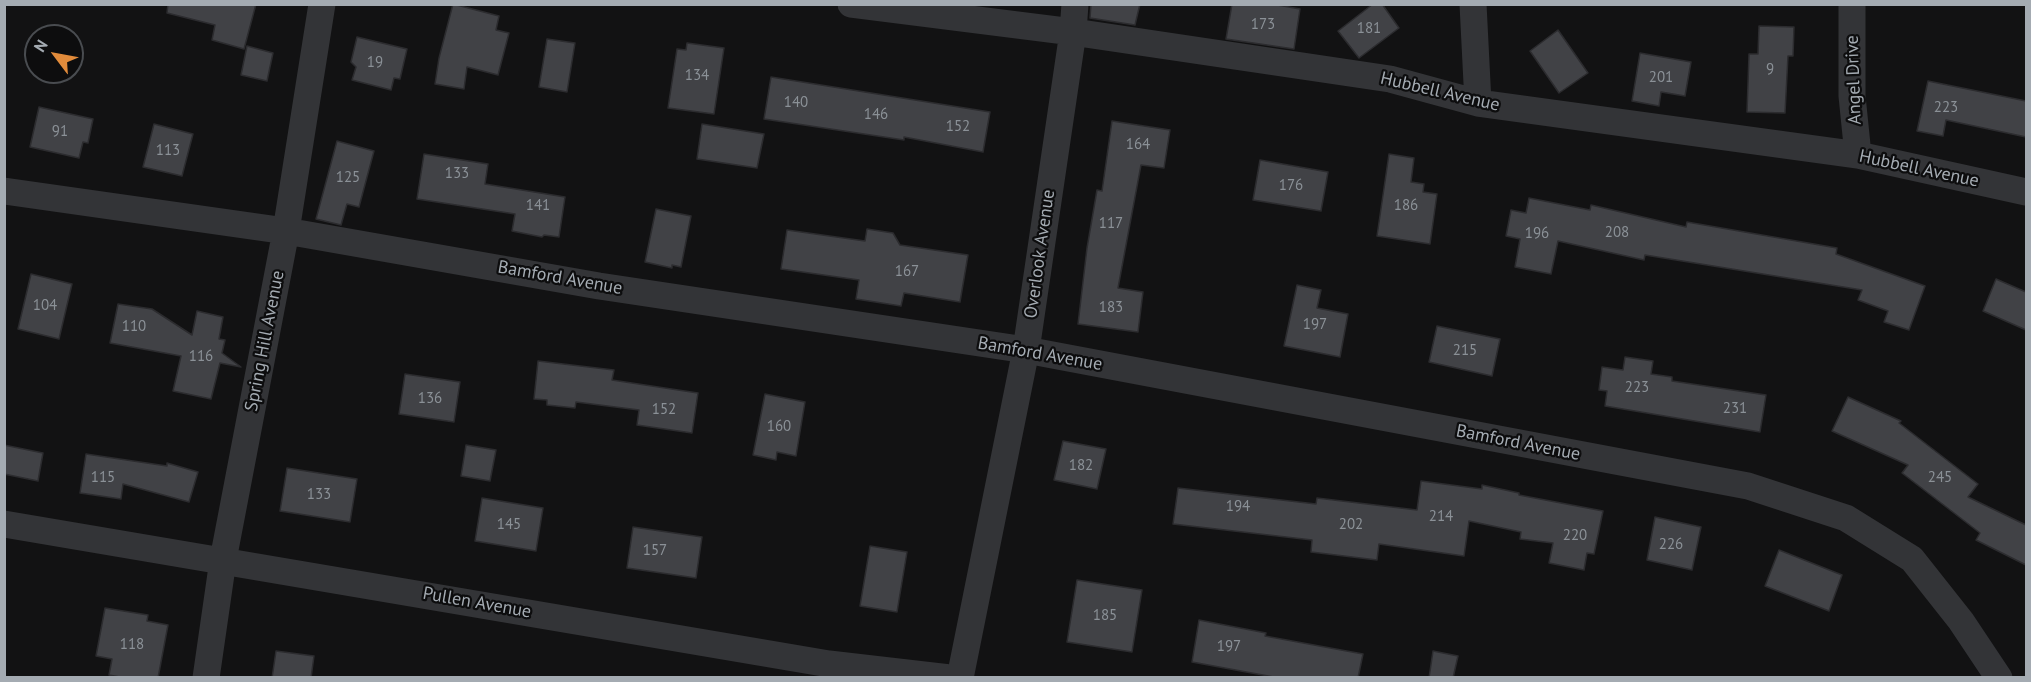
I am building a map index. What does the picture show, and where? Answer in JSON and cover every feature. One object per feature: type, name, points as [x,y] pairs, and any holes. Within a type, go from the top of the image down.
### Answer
[{"type":"street","name":"Spring Hill Avenue","points":[[206,678],[223,560],[286,231],[322,4]]},
{"type":"street","name":"Hubbell Avenue","points":[[851,4],[1073,32],[1390,79],[1478,103],[1858,155],[2026,192]]},
{"type":"street","name":"Overlook Avenue","points":[[960,678],[1026,350],[1073,32],[1075,4]]},
{"type":"street","points":[[1473,4],[1478,103]]},
{"type":"street","name":"Angel Drive","points":[[1852,4],[1852,96],[1858,155]]},
{"type":"street","name":"Bamford Avenue","points":[[4,191],[286,231],[599,286],[1026,350],[1748,486],[1846,518],[1912,559],[1961,621],[1999,678]]},
{"type":"street","name":"Pullen Avenue","points":[[4,524],[829,664],[950,678]]},
{"type":"building","points":[[168,4],[256,4],[244,49],[212,40],[215,25],[167,13]]},
{"type":"building","points":[[453,4],[499,16],[496,30],[509,33],[498,75],[467,67],[464,89],[435,84],[439,58]]},
{"type":"building","points":[[1091,4],[1140,4],[1135,25],[1090,18]]},
{"type":"building","points":[[1232,4],[1272,4],[1300,9],[1294,49],[1226,39]]},
{"type":"building","points":[[1373,4],[1382,4],[1399,28],[1359,58],[1338,31]]},
{"type":"building","points":[[1759,26],[1794,27],[1793,56],[1788,56],[1785,113],[1747,112],[1749,54],[1758,54]]},
{"type":"building","points":[[1558,30],[1588,73],[1559,93],[1530,51]]},
{"type":"building","points":[[357,37],[407,49],[400,79],[394,78],[391,90],[352,80],[356,67],[351,62]]},
{"type":"building","points":[[547,39],[575,43],[567,92],[539,87]]},
{"type":"building","points":[[687,43],[724,48],[714,114],[668,108],[677,49],[686,50]]},
{"type":"building","points":[[247,46],[273,53],[267,81],[241,75]]},
{"type":"building","points":[[1640,53],[1691,62],[1685,96],[1661,92],[1659,106],[1632,101]]},
{"type":"building","points":[[771,77],[990,112],[983,152],[904,137],[904,140],[764,119]]},
{"type":"building","points":[[1928,81],[2026,101],[2026,137],[1946,120],[1943,136],[1917,131]]},
{"type":"building","points":[[39,107],[93,119],[88,143],[83,142],[79,158],[30,147]]},
{"type":"building","points":[[1112,121],[1170,130],[1164,168],[1141,165],[1118,288],[1143,292],[1138,332],[1078,324],[1087,248],[1097,190],[1102,191]]},
{"type":"building","points":[[154,124],[193,134],[182,176],[143,167]]},
{"type":"building","points":[[702,124],[764,134],[757,168],[697,159]]},
{"type":"building","points":[[337,141],[374,151],[359,207],[347,204],[341,225],[316,219]]},
{"type":"building","points":[[424,154],[488,164],[485,184],[565,197],[559,237],[544,235],[542,237],[512,231],[515,214],[417,199]]},
{"type":"building","points":[[1389,154],[1414,158],[1411,182],[1424,184],[1423,192],[1437,194],[1430,244],[1377,236]]},
{"type":"building","points":[[1260,160],[1328,172],[1321,211],[1253,200]]},
{"type":"building","points":[[1529,198],[1590,210],[1591,205],[1686,227],[1687,222],[1837,248],[1836,254],[1925,286],[1909,330],[1884,322],[1888,311],[1858,300],[1862,290],[1645,255],[1644,260],[1558,241],[1551,274],[1515,267],[1520,239],[1506,236],[1511,210],[1526,213]]},
{"type":"building","points":[[656,209],[691,216],[681,267],[672,265],[672,268],[645,262]]},
{"type":"building","points":[[867,229],[893,233],[900,245],[968,255],[960,302],[904,293],[901,306],[856,299],[859,280],[781,269],[787,230],[865,241]]},
{"type":"building","points":[[31,274],[72,284],[59,339],[18,329]]},
{"type":"building","points":[[1996,279],[2026,292],[2026,330],[1983,311]]},
{"type":"building","points":[[1297,285],[1321,290],[1317,308],[1348,314],[1340,357],[1284,346]]},
{"type":"building","points":[[118,304],[152,309],[192,335],[197,311],[223,317],[219,339],[225,340],[222,353],[241,367],[220,363],[211,399],[173,391],[181,356],[110,343]]},
{"type":"building","points":[[1437,326],[1500,339],[1492,376],[1429,362]]},
{"type":"building","points":[[1625,357],[1653,361],[1651,374],[1672,377],[1672,381],[1766,395],[1760,432],[1605,406],[1607,391],[1599,390],[1602,367],[1623,370]]},
{"type":"building","points":[[538,361],[614,370],[612,380],[698,393],[692,433],[637,425],[639,410],[576,402],[575,408],[547,405],[547,400],[534,399]]},
{"type":"building","points":[[405,374],[460,382],[454,422],[399,414]]},
{"type":"building","points":[[765,394],[805,402],[796,456],[777,452],[776,460],[753,455]]},
{"type":"building","points":[[1848,397],[1901,421],[1899,423],[1978,484],[1968,497],[2026,525],[2026,565],[1976,540],[1980,533],[1902,473],[1908,465],[1832,431]]},
{"type":"building","points":[[1063,441],[1106,449],[1097,489],[1054,480]]},
{"type":"building","points":[[4,445],[43,453],[38,481],[4,474]]},
{"type":"building","points":[[466,445],[496,450],[490,481],[461,476]]},
{"type":"building","points":[[86,454],[167,466],[167,463],[198,472],[189,502],[123,484],[121,499],[80,493]]},
{"type":"building","points":[[287,468],[357,479],[350,522],[280,511]]},
{"type":"building","points":[[1421,481],[1482,489],[1482,485],[1519,493],[1519,495],[1603,511],[1594,554],[1587,553],[1584,570],[1549,563],[1553,543],[1520,539],[1521,532],[1469,521],[1464,556],[1379,544],[1377,560],[1311,552],[1312,540],[1173,524],[1178,488],[1316,504],[1317,498],[1417,510]]},
{"type":"building","points":[[482,498],[543,508],[536,551],[475,541]]},
{"type":"building","points":[[1655,517],[1701,527],[1692,570],[1647,560]]},
{"type":"building","points":[[633,527],[702,537],[696,578],[627,568]]},
{"type":"building","points":[[870,546],[907,552],[897,612],[860,606]]},
{"type":"building","points":[[1779,550],[1842,575],[1829,611],[1765,586]]},
{"type":"building","points":[[1077,580],[1142,590],[1132,652],[1067,642]]},
{"type":"building","points":[[105,608],[148,615],[147,621],[168,625],[158,678],[125,678],[109,675],[112,659],[96,656]]},
{"type":"building","points":[[1199,620],[1266,633],[1265,636],[1363,654],[1358,678],[1279,678],[1192,662]]},
{"type":"building","points":[[276,651],[314,656],[311,678],[272,678]]},
{"type":"building","points":[[1433,651],[1458,656],[1453,678],[1429,678]]}]
